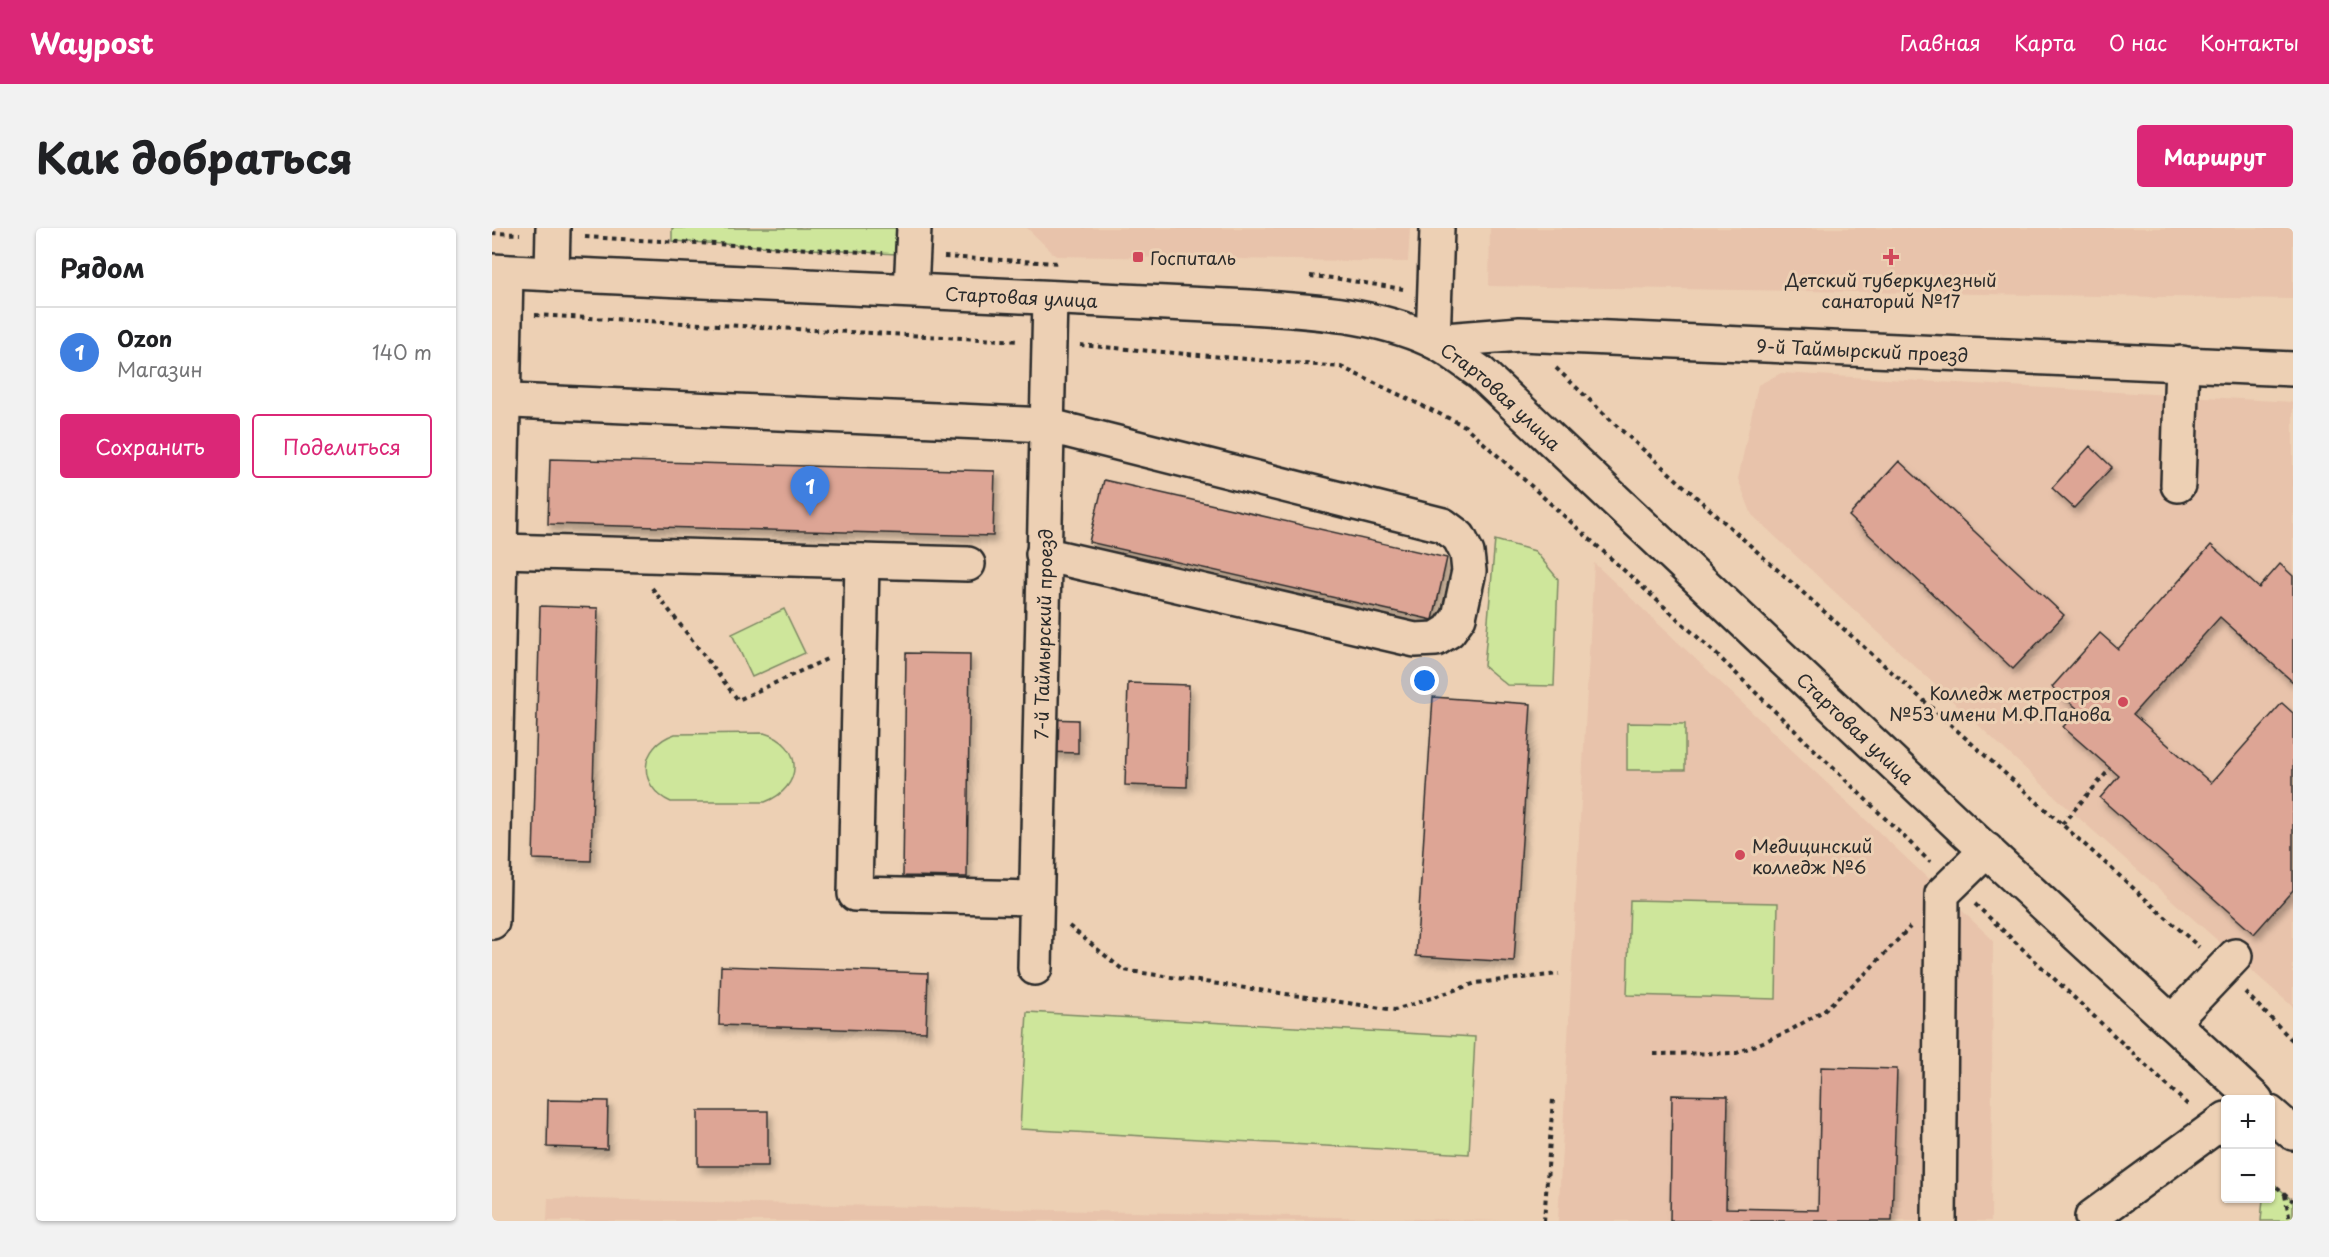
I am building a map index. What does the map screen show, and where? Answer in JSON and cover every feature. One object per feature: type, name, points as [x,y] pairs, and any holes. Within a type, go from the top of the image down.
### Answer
[{"type":"street","points":[[1433,341],[1437,228]]},
{"type":"street","points":[[552,274],[553,232]]},
{"type":"street","points":[[911,290],[913,241]]},
{"type":"street","points":[[492,922],[501,551],[498,400],[505,313],[499,272]]},
{"type":"street","name":"Стартовая улица","points":[[499,272],[1251,307],[1340,314],[1392,325],[1433,341],[1489,381],[1986,850],[2250,1095]]},
{"type":"street","name":"7-й Таймырский проезд","points":[[1035,968],[1050,298]]},
{"type":"street","name":"9-й Таймырский проезд","points":[[1433,341],[1520,334],[2293,369]]},
{"type":"street","points":[[2178,485],[2182,363]]},
{"type":"street","points":[[498,400],[1046,425],[1443,525],[1459,537],[1467,553],[1469,571],[1459,617],[1449,631],[1436,639],[1415,640],[1043,554]]},
{"type":"street","points":[[501,551],[968,564]]},
{"type":"street","points":[[862,561],[855,894],[1036,898]]},
{"type":"street","points":[[1939,1221],[1947,889],[1986,850]]},
{"type":"street","points":[[2172,1022],[2229,963]]},
{"type":"street","name":"Стартовая улица","points":[[2275,1117],[2293,1133]]},
{"type":"street","points":[[2092,1217],[2219,1124]]},
{"type":"path","points":[[492,233],[553,232],[913,241],[1066,263]]},
{"type":"path","points":[[1299,276],[1374,283],[1435,295]]},
{"type":"path","points":[[505,313],[1048,342],[1341,367],[1465,426],[1714,652],[1947,889],[2219,1124]]},
{"type":"path","points":[[1520,334],[1619,428],[2062,824],[2229,963],[2293,1041]]},
{"type":"path","points":[[626,554],[738,700],[860,643]]},
{"type":"path","points":[[2062,824],[2110,769]]},
{"type":"path","points":[[1654,1054],[1737,1053],[1789,1030],[1823,1011],[1858,980],[1947,889]]},
{"type":"path","points":[[1036,898],[1123,970],[1395,1010],[1476,983],[1559,974]]},
{"type":"path","points":[[1545,1221],[1553,1099]]},
{"type":"path","points":[[2275,1185],[2293,1201]]},
{"type":"path","points":[[2285,1194],[2290,1221]]},
{"type":"shaded area","points":[[1027,228],[1410,228],[1408,262],[1056,256]]},
{"type":"shaded area","name":"Детский туберкулезный санаторий №17","points":[[1490,228],[2293,228],[2293,299],[1489,286]]},
{"type":"shaded area","name":"Колледж метростроя №53 имени М.Ф.Панова","points":[[1781,373],[2293,402],[2293,1007],[2072,812],[1752,515],[1738,479],[1758,385]]},
{"type":"shaded area","name":"Медицинский колледж №6","points":[[1594,563],[1993,940],[1991,1221],[1558,1221]]},
{"type":"shaded area","points":[[548,1198],[1502,1221],[547,1221]]},
{"type":"green space","points":[[672,228],[897,228],[896,254],[672,241]]},
{"type":"green space","points":[[1495,540],[1535,551],[1558,579],[1554,686],[1507,685],[1484,666]]},
{"type":"green space","points":[[784,609],[805,653],[752,677],[732,634]]},
{"type":"green space","points":[[1627,723],[1685,724],[1685,770],[1627,770]]},
{"type":"green space","points":[[764,733],[787,747],[794,767],[787,787],[778,796],[765,802],[671,802],[660,795],[647,777],[646,767],[654,747],[675,734]]},
{"type":"green space","points":[[1630,900],[1778,903],[1776,999],[1627,995]]},
{"type":"green space","points":[[1027,1012],[1475,1037],[1469,1154],[1020,1129]]},
{"type":"green space","points":[[2275,1185],[2293,1201],[2293,1221],[2261,1221],[2263,1203],[2275,1203]]},
{"type":"building","points":[[2090,446],[2112,467],[2074,508],[2052,488]]},
{"type":"building","points":[[550,459],[995,471],[993,536],[548,524]]},
{"type":"building","points":[[1899,461],[2064,615],[2013,669],[1849,516]]},
{"type":"building","points":[[1104,480],[1447,558],[1433,620],[1089,542]]},
{"type":"building","points":[[2211,545],[2259,588],[2280,564],[2293,576],[2293,682],[2220,617],[2133,714],[2211,783],[2282,703],[2293,713],[2293,890],[2254,934],[2100,798],[2119,776],[2063,727],[2079,710],[2052,687],[2100,633],[2118,649]]},
{"type":"building","points":[[540,606],[598,608],[591,861],[533,859]]},
{"type":"building","points":[[906,653],[970,654],[967,877],[903,876]]},
{"type":"building","points":[[1128,683],[1189,685],[1187,787],[1125,785]]},
{"type":"building","points":[[1433,697],[1531,704],[1514,962],[1416,956]]},
{"type":"building","points":[[1047,719],[1078,720],[1078,753],[1047,752]]},
{"type":"building","points":[[721,966],[928,973],[926,1032],[719,1025]]},
{"type":"building","points":[[1821,1067],[1897,1069],[1892,1221],[1670,1221],[1672,1095],[1728,1096],[1726,1208],[1818,1210]]},
{"type":"building","points":[[548,1100],[608,1101],[607,1149],[547,1147]]},
{"type":"building","points":[[698,1111],[768,1111],[768,1166],[698,1166]]},
{"type":"place","name":"Госпиталь","points":[[1138,257]]},
{"type":"place","name":"Детский туберкулезный санаторий №17","points":[[1891,257]]},
{"type":"place","name":"Ozon","points":[[810,516]]},
{"type":"place","name":"Колледж метростроя №53 имени М.Ф.Панова","points":[[2123,702]]},
{"type":"place","name":"Медицинский колледж №6","points":[[1740,855]]}]
